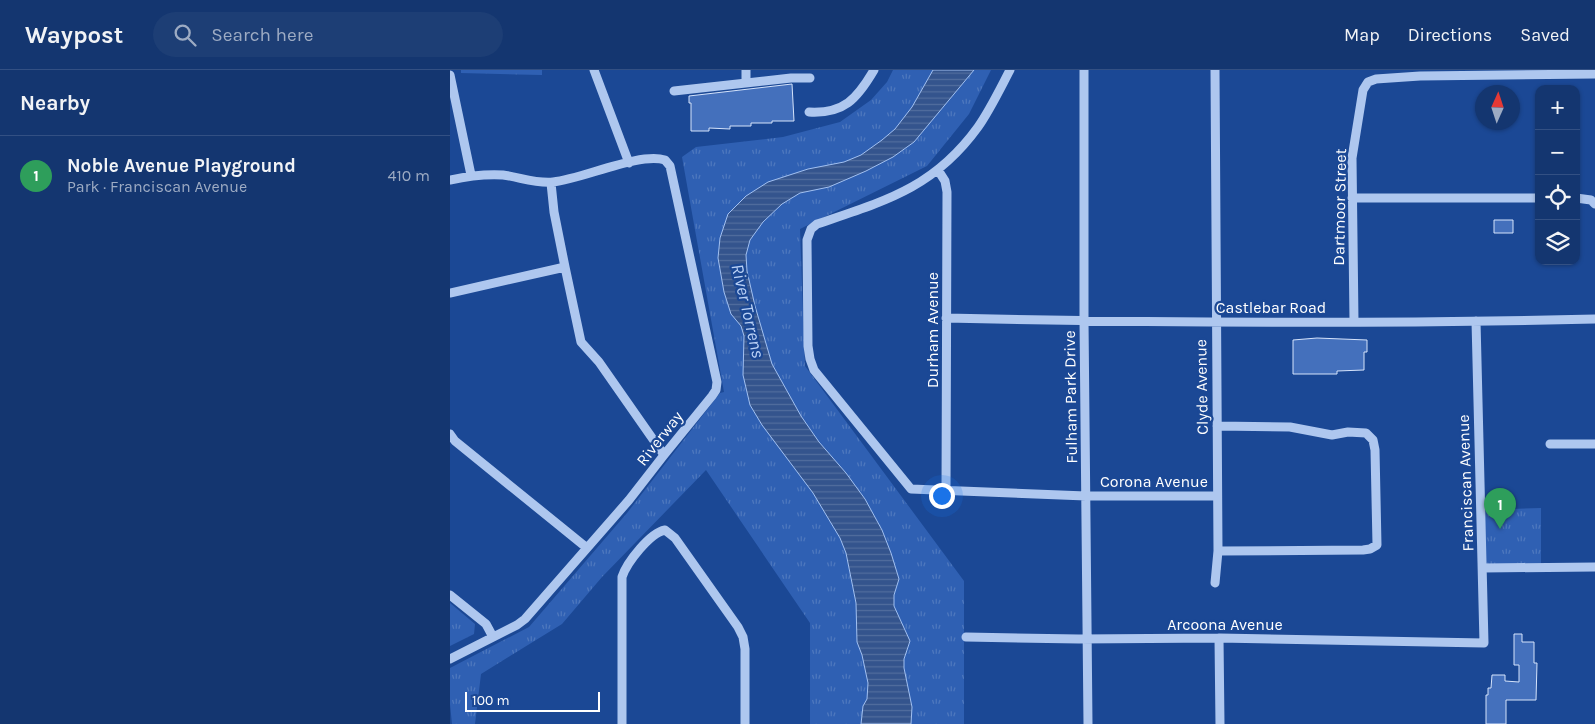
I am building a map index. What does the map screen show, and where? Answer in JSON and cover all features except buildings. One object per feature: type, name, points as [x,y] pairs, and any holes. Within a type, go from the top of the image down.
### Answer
[{"type":"street","points":[[450,180],[471,175],[504,175],[551,183],[629,163],[594,70]]},
{"type":"street","points":[[746,70],[746,83]]},
{"type":"street","points":[[809,112],[835,111],[845,105],[865,85],[874,70]]},
{"type":"street","points":[[938,170],[959,150],[979,126],[1010,70]]},
{"type":"street","name":"Fulham Park Drive","points":[[1084,70],[1084,321],[1088,724]]},
{"type":"street","name":"Clyde Avenue","points":[[1215,70],[1218,551],[1215,583]]},
{"type":"street","name":"Dartmoor Street","points":[[1354,321],[1352,158],[1363,90],[1368,82],[1376,79],[1420,73],[1537,72],[1595,74]]},
{"type":"street","points":[[450,75],[471,175]]},
{"type":"street","points":[[674,91],[791,78],[810,78]]},
{"type":"street","name":"Riverway","points":[[450,659],[517,625],[525,619],[630,500],[716,390],[717,382],[670,166],[665,160],[652,159],[629,163]]},
{"type":"street","name":"Corona Avenue","points":[[938,170],[889,200],[817,224],[811,228],[807,240],[810,359],[814,370],[911,490],[1086,496],[1217,496]]},
{"type":"street","name":"Durham Avenue","points":[[938,170],[945,181],[947,192],[946,492]]},
{"type":"street","points":[[551,183],[554,212],[581,342],[599,362],[664,455]]},
{"type":"street","points":[[1352,198],[1535,198]]},
{"type":"street","points":[[1580,199],[1591,200],[1595,204]]},
{"type":"street","points":[[450,293],[565,267]]},
{"type":"street","name":"Castlebar Road","points":[[946,318],[1216,322],[1476,322],[1595,319]]},
{"type":"street","name":"Franciscan Avenue","points":[[1476,322],[1484,643]]},
{"type":"street","points":[[1217,426],[1290,427],[1332,435],[1348,432],[1366,433],[1373,440],[1375,450],[1377,545],[1363,550],[1218,551]]},
{"type":"street","points":[[450,434],[455,441],[587,548]]},
{"type":"street","points":[[1550,444],[1595,444]]},
{"type":"street","points":[[622,724],[622,577],[625,567],[653,536],[659,531],[666,530],[675,538],[738,627],[743,637],[745,649],[745,724]]},
{"type":"street","points":[[1483,568],[1595,568]]},
{"type":"street","points":[[450,595],[486,624],[493,637]]},
{"type":"street","name":"Arcoona Avenue","points":[[966,637],[1086,639],[1219,638],[1484,643]]},
{"type":"street","points":[[1219,638],[1220,724]]},
{"type":"green space","points":[[461,70],[542,70],[542,75],[461,73]]},
{"type":"green space","points":[[893,70],[991,70],[969,114],[927,166],[800,229],[805,366],[964,581],[964,724],[810,724],[810,623],[706,470],[602,577],[562,624],[481,674],[475,724],[452,724],[450,668],[529,627],[627,513],[720,393],[724,392],[682,157],[696,147],[783,137],[840,122],[871,100],[887,82]]},
{"type":"green space","points":[[1541,508],[1541,568],[1483,568],[1481,510]]},
{"type":"green space","points":[[450,603],[475,624],[474,634],[450,646]]},
{"type":"water","name":"River Torrens","points":[[933,70],[974,70],[914,142],[893,157],[866,171],[829,187],[800,193],[782,204],[763,222],[750,240],[746,255],[747,271],[755,306],[772,364],[801,416],[819,442],[846,473],[865,499],[882,530],[899,579],[894,595],[894,606],[910,641],[904,659],[904,668],[912,707],[911,724],[861,724],[863,706],[867,699],[868,683],[857,642],[856,603],[846,553],[840,538],[813,493],[762,425],[750,405],[743,375],[744,336],[741,326],[731,314],[724,292],[718,258],[720,238],[728,214],[746,196],[768,182],[808,169],[844,162],[861,155],[882,140],[895,129],[912,107]]},
{"type":"place","name":"Noble Avenue Playground","points":[[1500,529]]}]
